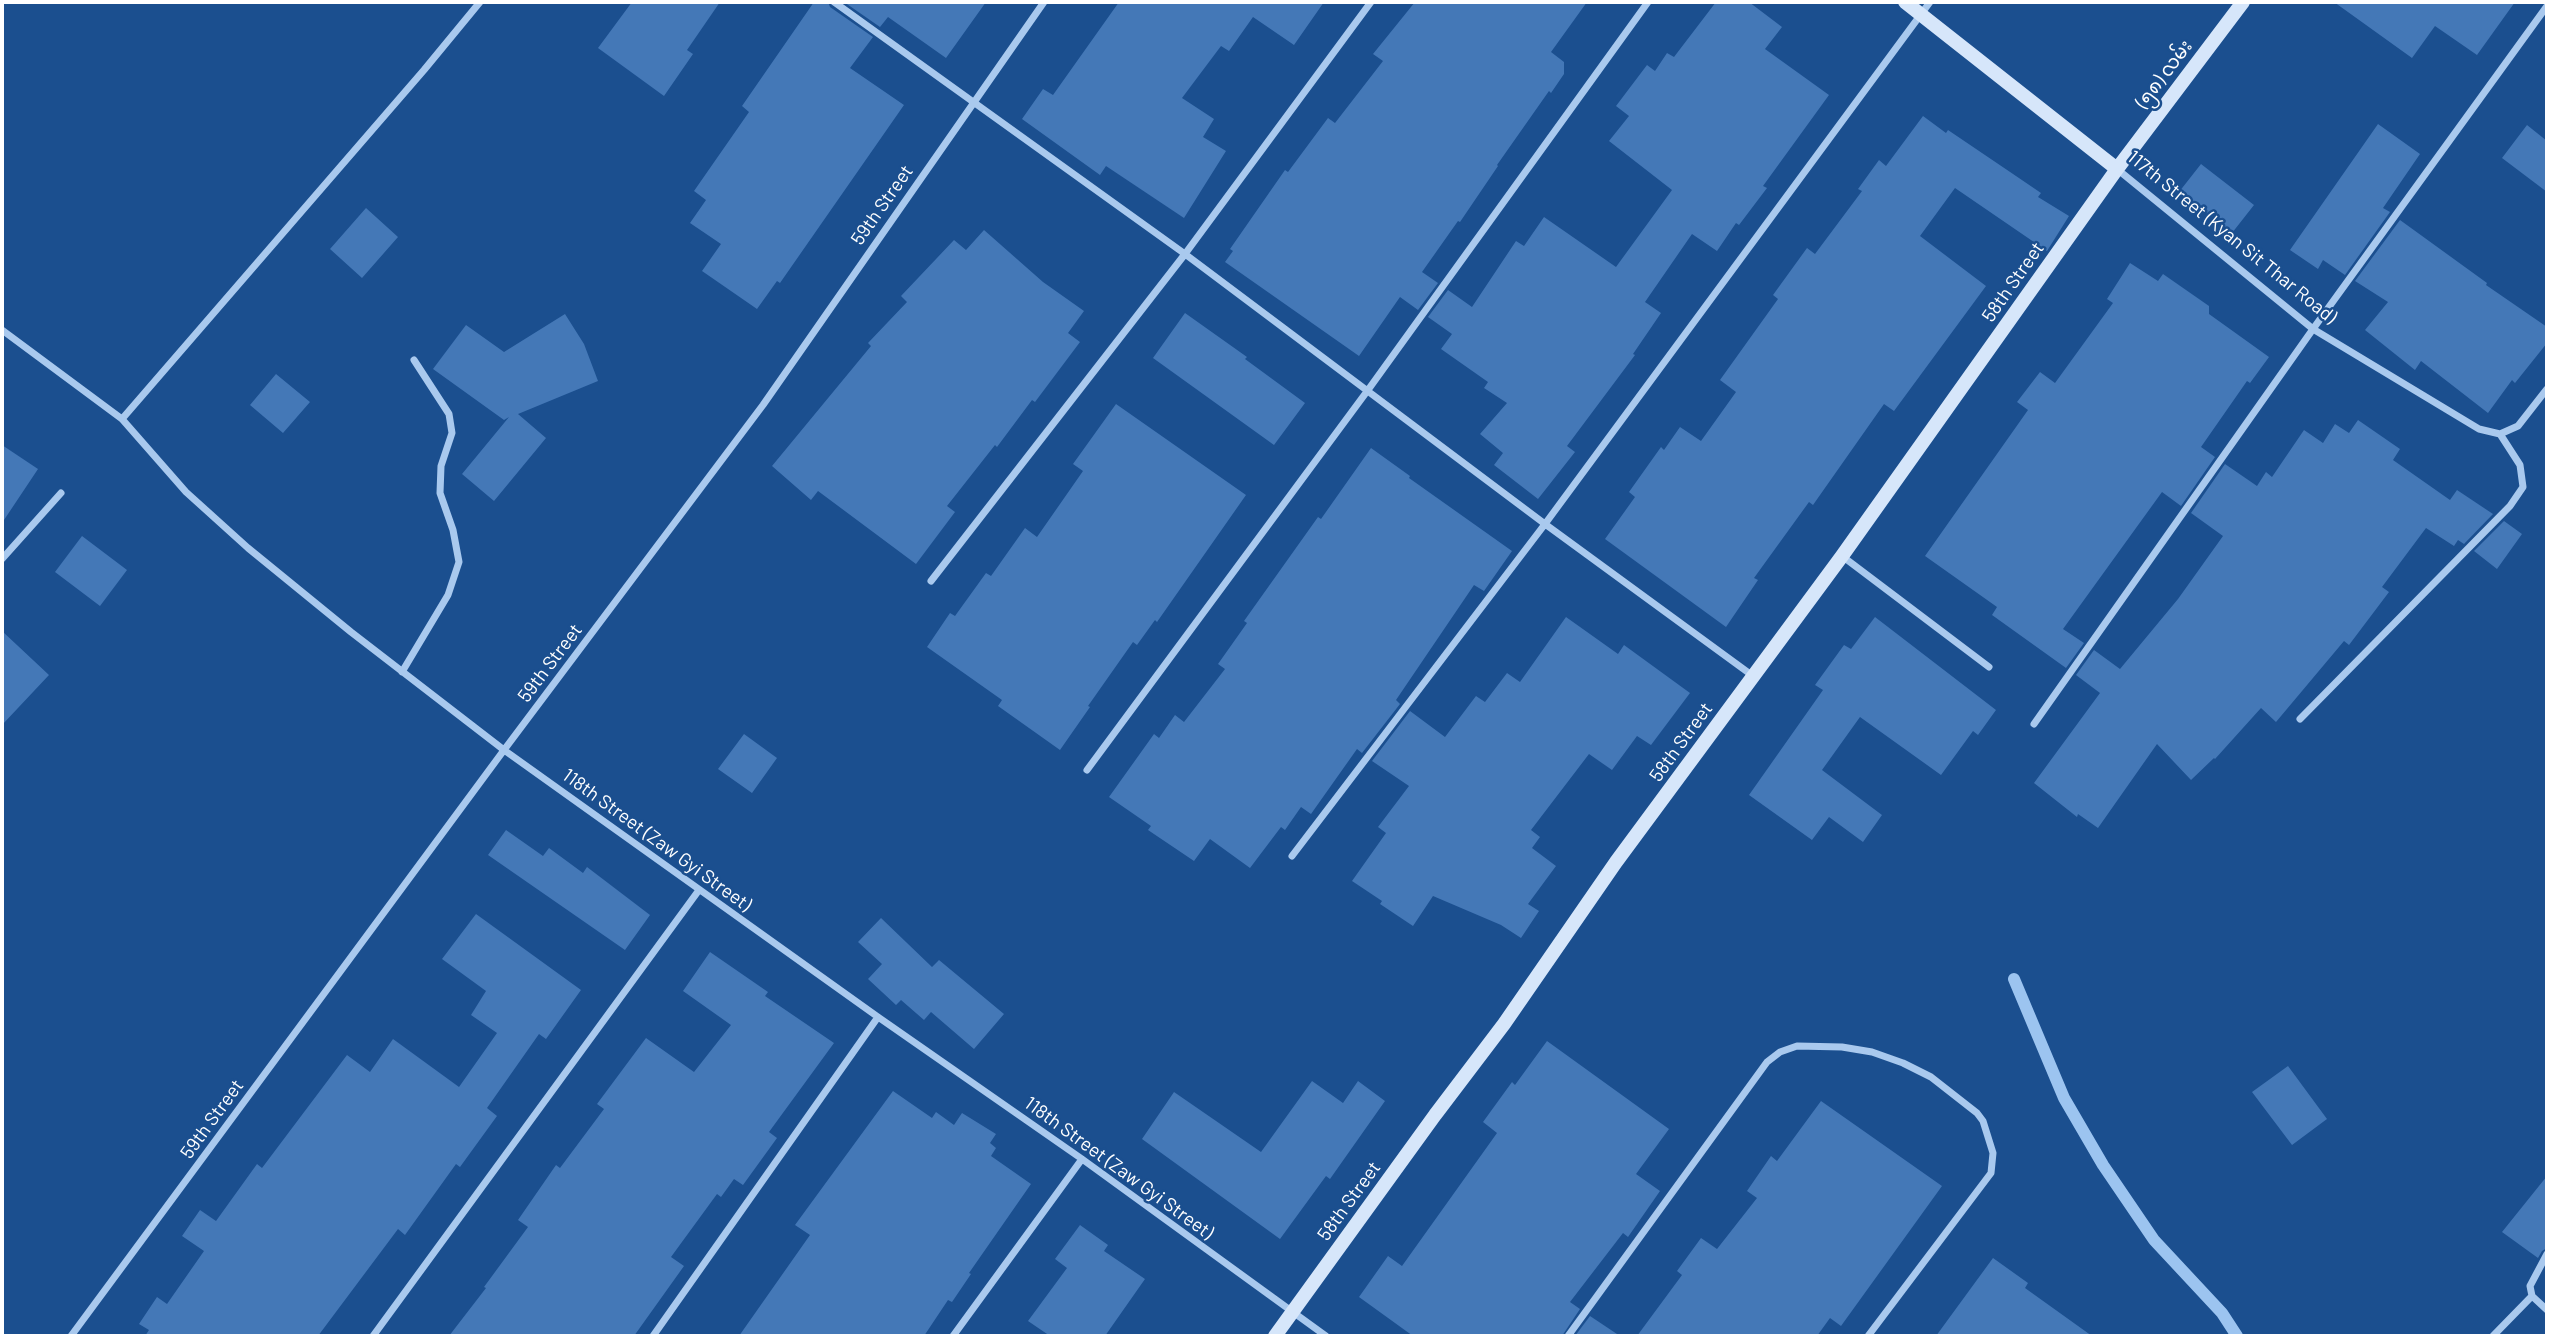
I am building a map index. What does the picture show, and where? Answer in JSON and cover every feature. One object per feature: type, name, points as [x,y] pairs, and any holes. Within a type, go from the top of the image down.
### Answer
[{"type":"main road","name":"117th Street (Kyan Sit Thar Road)","points":[[1905,2],[1925,8],[2117,169]]},
{"type":"main road","name":"(၅၈) လမ်း","points":[[2117,169],[2243,2]]},
{"type":"main road","name":"58th Street","points":[[1275,1336],[1504,1024],[1584,907],[1842,556],[2117,169]]},
{"type":"street","points":[[122,419],[480,2]]},
{"type":"street","points":[[834,2],[1185,254],[1753,676]]},
{"type":"street","name":"59th Street","points":[[71,1336],[504,750],[764,405],[1044,2]]},
{"type":"street","points":[[931,581],[1185,254],[1371,2]]},
{"type":"street","points":[[1087,770],[1368,390],[1648,2]]},
{"type":"street","points":[[2034,724],[2313,329],[2547,6]]},
{"type":"street","points":[[1292,856],[1545,524],[1925,8]]},
{"type":"street","name":"117th Street (Kyan Sit Thar Road)","points":[[2117,169],[2313,329],[2479,429],[2500,434]]},
{"type":"street","name":"118th Street (Zaw Gyi Street)","points":[[2,330],[122,419],[186,492],[237,539],[504,750],[1082,1159],[1326,1336]]},
{"type":"street","points":[[402,672],[448,595],[459,562],[453,530],[440,493],[441,466],[452,433],[449,414],[414,360]]},
{"type":"street","points":[[2300,719],[2510,506],[2523,487],[2520,465],[2500,434],[2518,426],[2547,389]]},
{"type":"street","points":[[2,559],[61,493]]},
{"type":"street","points":[[1842,556],[1989,667]]},
{"type":"street","points":[[373,1336],[699,890]]},
{"type":"street","points":[[653,1336],[878,1017]]},
{"type":"street","points":[[1568,1336],[1767,1062],[1780,1052],[1797,1046],[1842,1047],[1872,1052],[1931,1077],[1957,1096],[1983,1121],[1993,1153],[1991,1173],[1868,1336]]},
{"type":"street","points":[[953,1336],[1082,1159]]},
{"type":"street","points":[[2547,1254],[2530,1286],[2532,1296],[2547,1310]]},
{"type":"street","points":[[2493,1336],[2532,1296]]},
{"type":"building","points":[[632,2],[720,2],[687,50],[693,54],[664,96],[598,48]]},
{"type":"building","points":[[814,2],[828,2],[830,7],[873,37],[850,68],[904,105],[780,283],[777,281],[757,309],[702,271],[721,244],[690,223],[706,200],[694,191],[749,112],[742,106]]},
{"type":"building","points":[[844,2],[986,2],[946,58],[888,17],[880,27]]},
{"type":"building","points":[[1119,2],[1324,2],[1294,45],[1253,17],[1229,51],[1221,46],[1182,98],[1214,119],[1203,137],[1226,151],[1184,218],[1106,166],[1100,175],[1022,119],[1043,89],[1053,95]]},
{"type":"building","points":[[1415,2],[1587,2],[1551,52],[1564,62],[1564,74],[1551,93],[1549,91],[1460,222],[1458,221],[1422,272],[1438,283],[1418,310],[1400,297],[1359,356],[1225,262],[1233,251],[1230,249],[1285,170],[1288,172],[1328,118],[1335,123],[1383,61],[1373,54]]},
{"type":"building","points":[[1716,2],[1749,2],[1782,27],[1765,49],[1829,95],[1763,186],[1767,188],[1739,225],[1736,223],[1717,251],[1692,234],[1645,302],[1661,313],[1633,354],[1635,355],[1567,446],[1575,452],[1538,499],[1494,465],[1503,453],[1480,434],[1507,403],[1484,388],[1488,382],[1441,349],[1452,334],[1428,317],[1448,290],[1472,307],[1516,241],[1524,246],[1544,217],[1616,267],[1672,190],[1609,141],[1629,116],[1616,106],[1647,65],[1655,71],[1667,53],[1674,57]]},
{"type":"building","points":[[2334,2],[2515,2],[2477,55],[2435,26],[2412,58]]},
{"type":"building","points":[[1923,116],[2041,193],[2038,197],[2069,216],[2047,251],[1955,188],[1920,236],[1986,286],[1894,411],[1884,404],[1813,505],[1809,502],[1754,578],[1758,580],[1726,627],[1605,539],[1635,497],[1629,492],[1661,447],[1664,450],[1680,427],[1701,441],[1736,392],[1720,380],[1778,299],[1773,295],[1807,248],[1815,254],[1862,191],[1858,189],[1879,160],[1886,166]]},
{"type":"building","points":[[2378,124],[2420,154],[2383,208],[2390,212],[2345,275],[2323,260],[2318,269],[2290,250]]},
{"type":"building","points":[[2527,125],[2547,141],[2547,192],[2502,158]]},
{"type":"building","points":[[2201,164],[2254,205],[2232,233],[2179,192]]},
{"type":"building","points":[[366,208],[398,237],[362,278],[330,249]]},
{"type":"building","points":[[2400,220],[2547,327],[2547,343],[2515,383],[2512,380],[2488,413],[2421,361],[2415,370],[2365,330],[2388,302],[2355,281]]},
{"type":"building","points":[[984,230],[1043,282],[1084,311],[1068,333],[1080,342],[1035,402],[1032,400],[947,506],[955,512],[916,564],[818,491],[811,500],[772,466],[871,346],[868,343],[907,302],[901,296],[954,240],[966,250]]},
{"type":"building","points":[[2130,263],[2158,281],[2163,274],[2209,306],[2209,314],[2269,357],[2250,383],[2247,381],[2201,447],[2215,457],[2181,506],[2162,492],[2063,629],[2084,643],[2066,668],[1992,615],[1997,607],[1925,556],[2028,410],[2017,402],[2040,372],[2055,383],[2113,303],[2107,299]]},
{"type":"building","points":[[1185,313],[1305,403],[1274,445],[1153,358]]},
{"type":"building","points":[[565,314],[584,344],[598,381],[518,414],[546,438],[494,501],[462,474],[509,417],[504,420],[433,369],[466,325],[504,352]]},
{"type":"building","points":[[276,374],[310,402],[283,433],[250,405]]},
{"type":"building","points":[[1116,404],[1246,495],[1157,622],[1155,620],[1137,645],[1133,642],[1060,750],[998,706],[1002,700],[927,647],[950,613],[955,616],[986,573],[991,576],[1025,528],[1037,537],[1083,471],[1073,464]]},
{"type":"building","points":[[2358,420],[2400,449],[2393,460],[2450,500],[2457,490],[2493,514],[2464,544],[2458,540],[2454,546],[2426,528],[2382,587],[2389,592],[2349,645],[2344,641],[2276,722],[2261,708],[2215,759],[2191,780],[2157,744],[2098,828],[2078,814],[2077,817],[2034,783],[2100,693],[2076,675],[2094,650],[2120,669],[2178,599],[2223,536],[2191,513],[2225,464],[2257,486],[2266,472],[2272,477],[2304,430],[2323,443],[2335,424],[2349,433]]},
{"type":"building","points":[[2,445],[38,469],[2,523]]},
{"type":"building","points":[[1371,448],[1512,551],[1484,591],[1474,585],[1396,700],[1400,704],[1362,753],[1357,749],[1311,814],[1301,807],[1285,830],[1281,827],[1250,868],[1210,839],[1194,861],[1148,830],[1151,826],[1109,797],[1154,734],[1159,738],[1175,715],[1184,722],[1225,669],[1218,664],[1247,623],[1244,621]]},
{"type":"building","points":[[2504,521],[2522,534],[2497,569],[2474,551]]},
{"type":"building","points":[[82,536],[127,570],[100,606],[55,572]]},
{"type":"building","points":[[1566,617],[1618,654],[1624,645],[1690,693],[1651,745],[1637,736],[1612,770],[1589,754],[1531,830],[1540,837],[1532,848],[1556,866],[1528,904],[1539,911],[1521,938],[1501,925],[1433,896],[1413,926],[1352,881],[1386,833],[1378,827],[1409,786],[1372,761],[1410,711],[1445,737],[1476,696],[1485,702],[1507,673],[1520,682]]},
{"type":"building","points":[[1875,617],[1996,710],[1978,735],[1973,731],[1941,775],[1860,717],[1822,770],[1882,815],[1863,842],[1829,817],[1812,840],[1749,795],[1823,690],[1815,685],[1844,645],[1851,649]]},
{"type":"building","points":[[2,631],[49,675],[2,725]]},
{"type":"building","points":[[744,734],[777,758],[752,793],[718,769]]},
{"type":"building","points":[[506,830],[543,856],[549,848],[583,873],[587,867],[650,915],[625,950],[488,855]]},
{"type":"building","points":[[476,914],[581,990],[546,1039],[539,1034],[487,1108],[497,1116],[460,1167],[456,1164],[405,1235],[398,1229],[318,1336],[145,1336],[149,1330],[139,1324],[157,1297],[167,1304],[204,1251],[182,1236],[200,1210],[216,1221],[257,1164],[262,1168],[347,1055],[370,1072],[393,1039],[459,1087],[497,1033],[471,1015],[486,991],[442,959]]},
{"type":"building","points":[[881,918],[932,967],[939,960],[1004,1014],[974,1049],[931,1012],[924,1020],[901,1000],[896,1005],[868,979],[882,964],[858,942]]},
{"type":"building","points":[[710,952],[768,992],[765,996],[834,1043],[769,1132],[777,1138],[743,1185],[734,1179],[721,1197],[717,1194],[671,1257],[684,1266],[634,1336],[449,1336],[528,1227],[518,1220],[556,1165],[560,1168],[604,1109],[597,1104],[646,1038],[694,1072],[731,1025],[683,991]]},
{"type":"building","points":[[1547,1041],[1669,1129],[1636,1174],[1660,1191],[1628,1237],[1623,1233],[1570,1302],[1580,1309],[1562,1336],[1413,1336],[1359,1297],[1388,1256],[1402,1266],[1497,1133],[1483,1122],[1512,1082],[1515,1085]]},
{"type":"building","points":[[2288,1066],[2327,1119],[2292,1145],[2252,1092]]},
{"type":"building","points":[[1312,1081],[1343,1103],[1358,1081],[1385,1101],[1330,1179],[1326,1176],[1280,1239],[1142,1139],[1174,1092],[1261,1152]]},
{"type":"building","points":[[893,1091],[932,1118],[936,1112],[954,1125],[962,1113],[996,1134],[990,1143],[996,1148],[991,1156],[1031,1184],[952,1302],[948,1300],[924,1336],[739,1336],[810,1235],[795,1225]]},
{"type":"building","points":[[1821,1101],[1942,1186],[1841,1326],[1830,1318],[1817,1336],[1637,1336],[1682,1275],[1677,1271],[1701,1238],[1717,1249],[1757,1198],[1747,1191],[1771,1156],[1777,1161]]},
{"type":"building","points":[[2547,1176],[2547,1248],[2538,1258],[2502,1232]]},
{"type":"building","points":[[1080,1225],[1108,1245],[1104,1251],[1145,1279],[1105,1336],[1050,1336],[1028,1321],[1067,1268],[1055,1259]]},
{"type":"building","points":[[1993,1258],[2028,1283],[2025,1288],[2092,1336],[1936,1336]]},
{"type":"building","points":[[1590,1316],[1620,1336],[1575,1336]]},
{"type":"waterway","points":[[2014,979],[2064,1098],[2103,1165],[2154,1240],[2222,1313],[2237,1336]]}]
